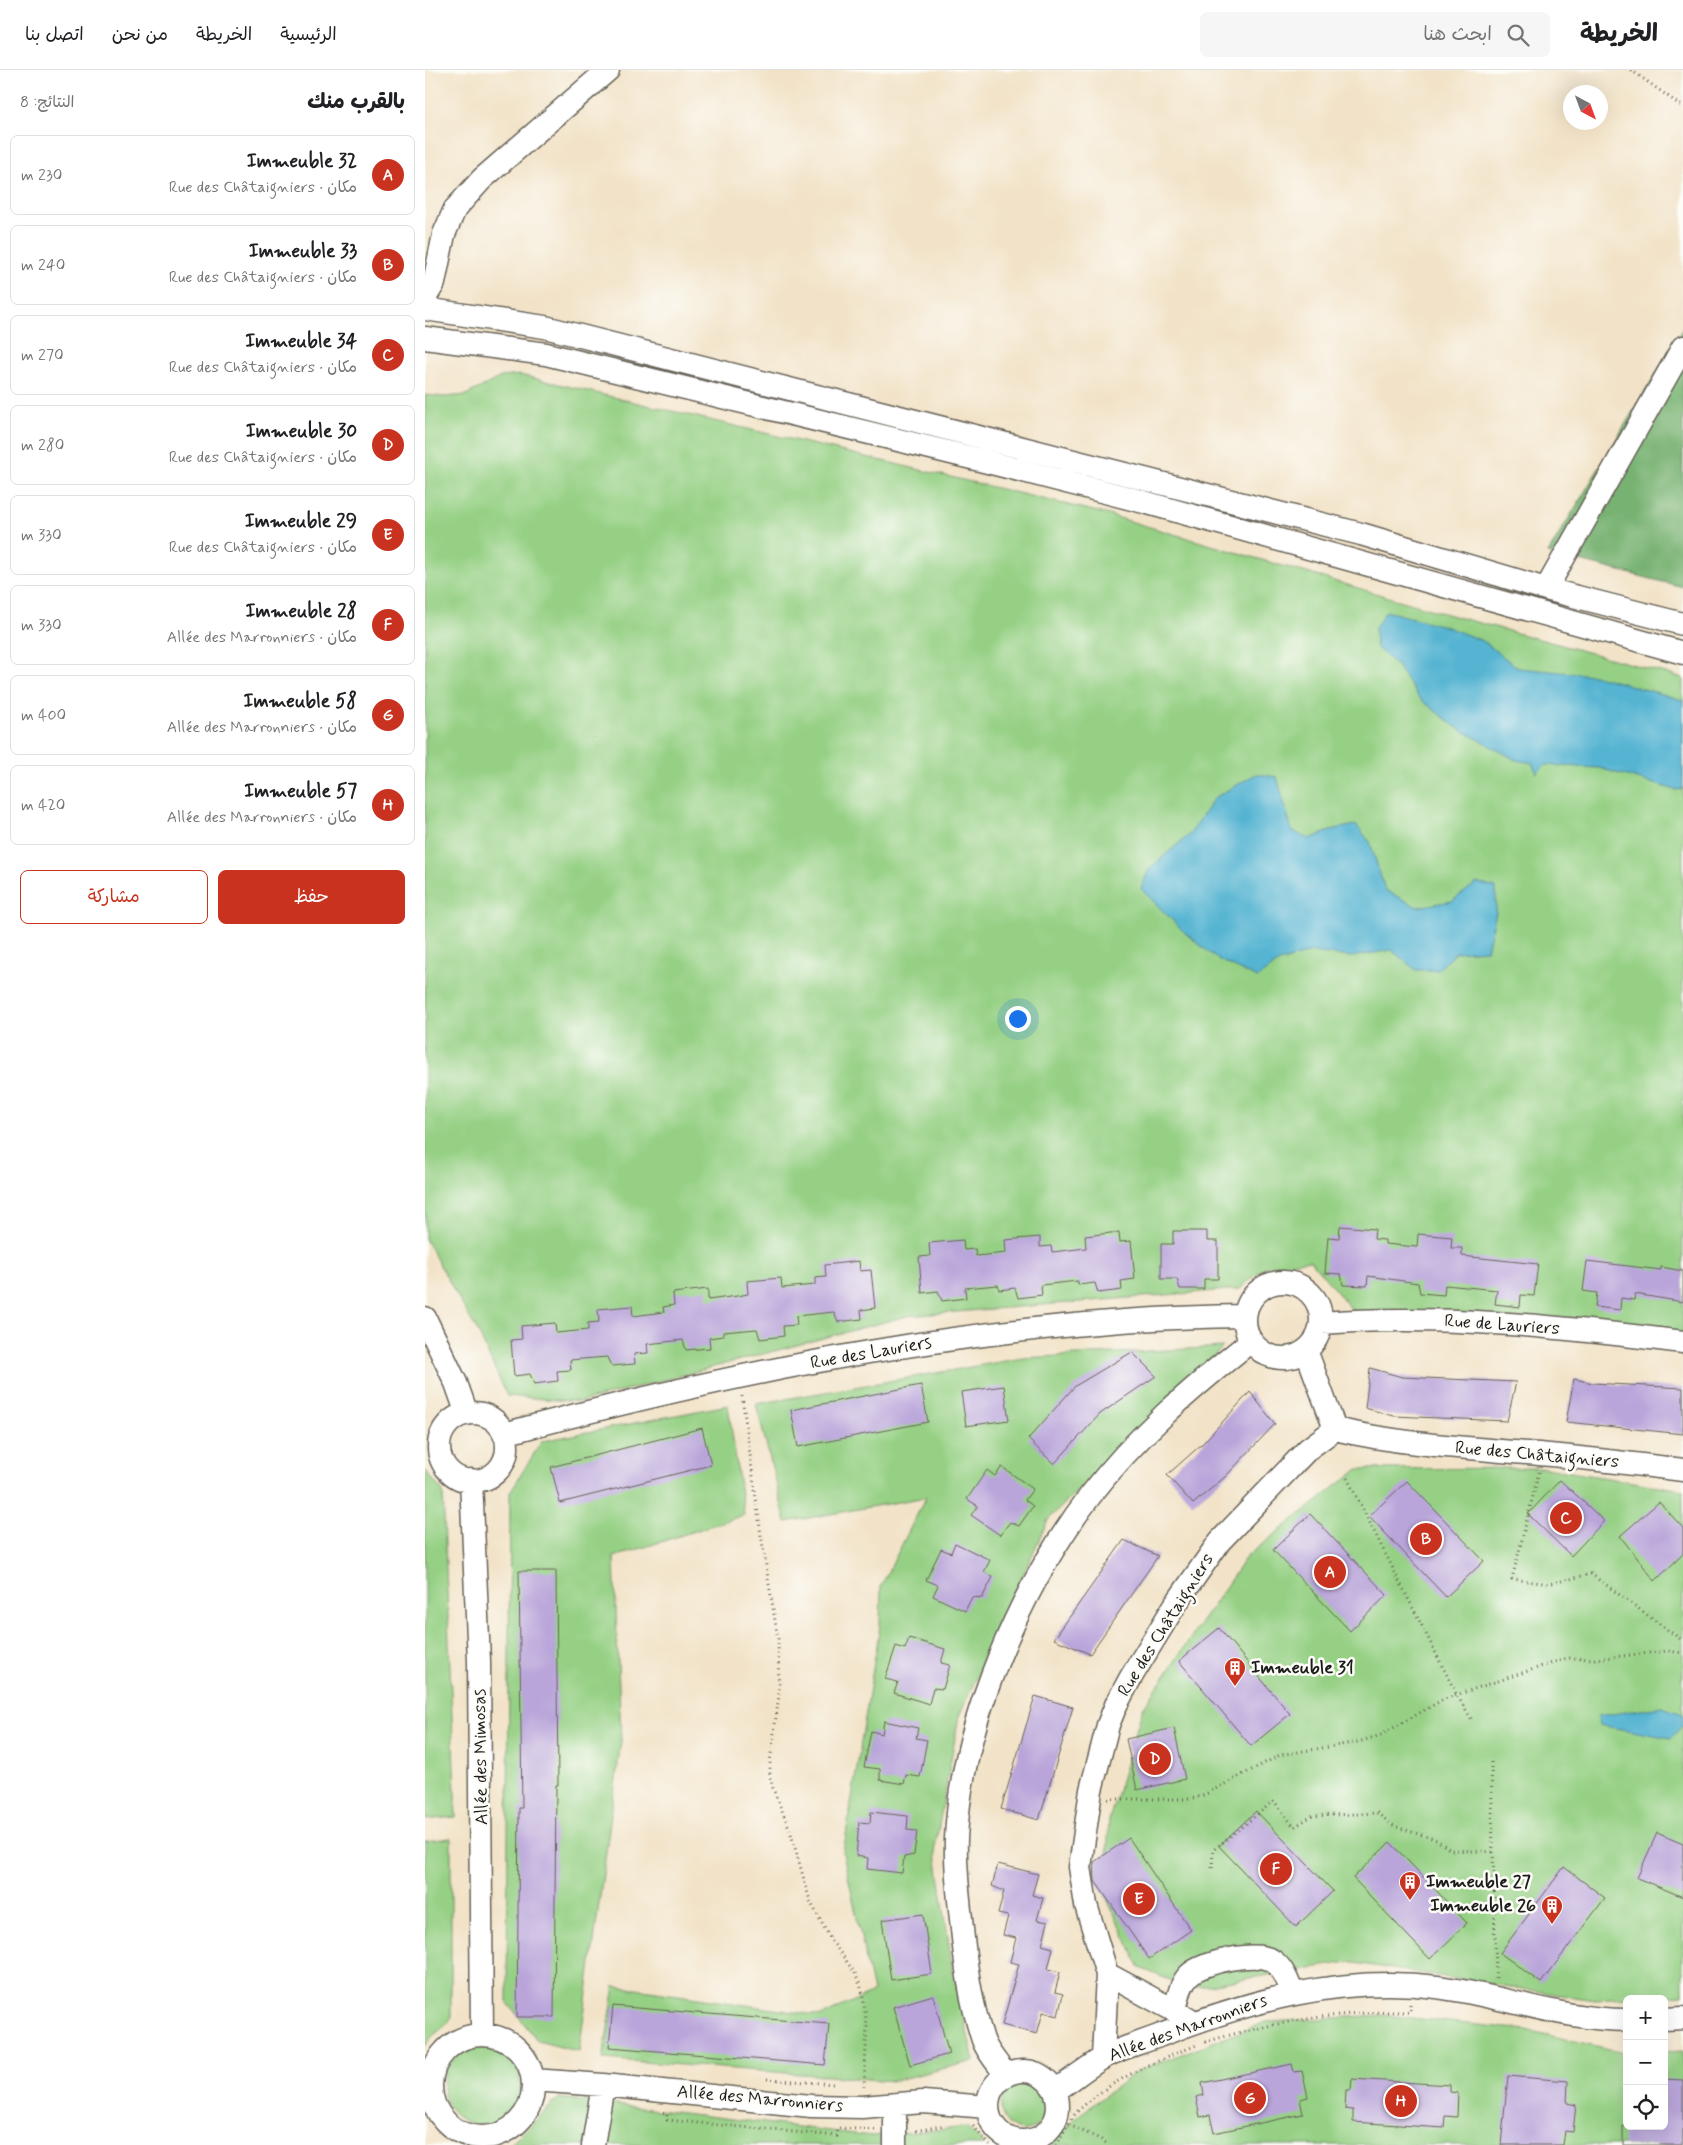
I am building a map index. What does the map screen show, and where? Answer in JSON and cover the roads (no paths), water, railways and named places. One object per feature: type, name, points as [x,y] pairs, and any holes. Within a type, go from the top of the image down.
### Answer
[{"type":"street","points":[[608,70],[482,179],[455,209],[444,234],[431,301],[426,340],[546,354],[980,460],[1144,502],[1683,653]]},
{"type":"street","points":[[431,301],[545,327],[1361,534],[1546,588],[1683,624]]},
{"type":"street","points":[[1546,588],[1683,347]]},
{"type":"street","points":[[1289,1282],[1301,1286],[1315,1299],[1320,1310],[1321,1323],[1316,1338],[1306,1350],[1291,1357],[1279,1358],[1263,1352],[1251,1341],[1245,1329],[1245,1316],[1251,1298],[1260,1289],[1271,1283],[1289,1282]]},
{"type":"street","name":"Rue des Lauriers","points":[[504,1434],[635,1400],[739,1378],[968,1335],[1184,1317],[1245,1316]]},
{"type":"street","points":[[425,1318],[456,1384],[467,1414]]},
{"type":"street","name":"Rue de Lauriers","points":[[1321,1323],[1371,1319],[1480,1322],[1683,1342]]},
{"type":"street","points":[[1006,2075],[983,2042],[972,2000],[967,1972],[957,1875],[956,1839],[961,1797],[969,1756],[992,1679],[1036,1580],[1091,1495],[1130,1450],[1175,1404],[1214,1368],[1251,1341]]},
{"type":"street","points":[[1306,1350],[1335,1429]]},
{"type":"street","points":[[467,1414],[488,1416],[498,1424],[504,1434],[507,1446],[501,1465],[486,1478],[471,1480],[459,1478],[432,1452],[447,1425],[456,1418],[467,1414]]},
{"type":"street","name":"Rue des Châtaigniers","points":[[1103,2058],[1107,1974],[1086,1905],[1080,1867],[1089,1799],[1099,1752],[1116,1705],[1175,1605],[1220,1541],[1308,1449],[1335,1429],[1385,1440],[1431,1446],[1540,1454],[1683,1470]]},
{"type":"street","name":"Allée des Mimosas","points":[[471,1480],[479,1661],[482,2034]]},
{"type":"street","points":[[1175,2010],[1180,1990],[1186,1978],[1198,1968],[1246,1957],[1265,1958],[1273,1961],[1282,1970],[1293,1994]]},
{"type":"street","points":[[1107,1974],[1195,2022]]},
{"type":"street","name":"Allée des Marronniers","points":[[1055,2092],[1103,2058],[1195,2022],[1259,2001],[1351,1986],[1410,1985],[1462,1991],[1572,2015],[1623,2020]]},
{"type":"street","points":[[1668,2019],[1683,2018]]},
{"type":"street","points":[[482,2034],[496,2036],[514,2046],[527,2061],[533,2080],[533,2094],[529,2108],[516,2124],[504,2132],[469,2140],[440,2115],[428,2081],[435,2066],[448,2048],[461,2039],[482,2034]]},
{"type":"street","points":[[1017,2071],[1034,2073],[1049,2082],[1055,2092],[1058,2103],[1055,2121],[1043,2135],[1025,2143],[1013,2140],[1002,2134],[993,2125],[988,2107],[994,2085],[1006,2075],[1017,2071]]},
{"type":"street","name":"Allée des Marronniers","points":[[533,2080],[603,2085],[811,2106],[895,2105],[923,2102],[988,2107]]},
{"type":"street","points":[[593,2145],[603,2085]]},
{"type":"street","points":[[895,2105],[895,2145]]},
{"type":"water","points":[[1386,611],[1444,626],[1483,641],[1518,668],[1593,675],[1683,700],[1683,789],[1676,790],[1599,768],[1545,765],[1537,773],[1532,763],[1516,760],[1456,727],[1420,699],[1397,666],[1376,647],[1375,628]]},
{"type":"water","points":[[1256,774],[1277,777],[1292,831],[1309,839],[1335,829],[1356,825],[1370,842],[1385,890],[1417,907],[1452,901],[1477,883],[1496,888],[1496,913],[1487,950],[1456,952],[1437,970],[1416,970],[1391,950],[1351,957],[1312,952],[1279,962],[1257,978],[1217,959],[1184,932],[1141,889],[1149,869],[1191,833],[1214,798]]},
{"type":"water","points":[[1662,1707],[1683,1714],[1683,1725],[1671,1738],[1599,1725],[1598,1716]]},
{"type":"place","name":"Immeuble 34","points":[[1566,1518]]},
{"type":"place","name":"Immeuble 33","points":[[1426,1539]]},
{"type":"place","name":"Immeuble 32","points":[[1330,1572]]},
{"type":"place","name":"Immeuble 31","points":[[1235,1687]]},
{"type":"place","name":"Immeuble 30","points":[[1155,1759]]},
{"type":"place","name":"Immeuble 28","points":[[1276,1869]]},
{"type":"place","name":"Immeuble 29","points":[[1139,1899]]},
{"type":"place","name":"Immeuble 27","points":[[1410,1901]]},
{"type":"place","name":"Immeuble 26","points":[[1552,1925]]},
{"type":"place","name":"Immeuble 58","points":[[1250,2098]]},
{"type":"place","name":"Immeuble 57","points":[[1401,2101]]}]
